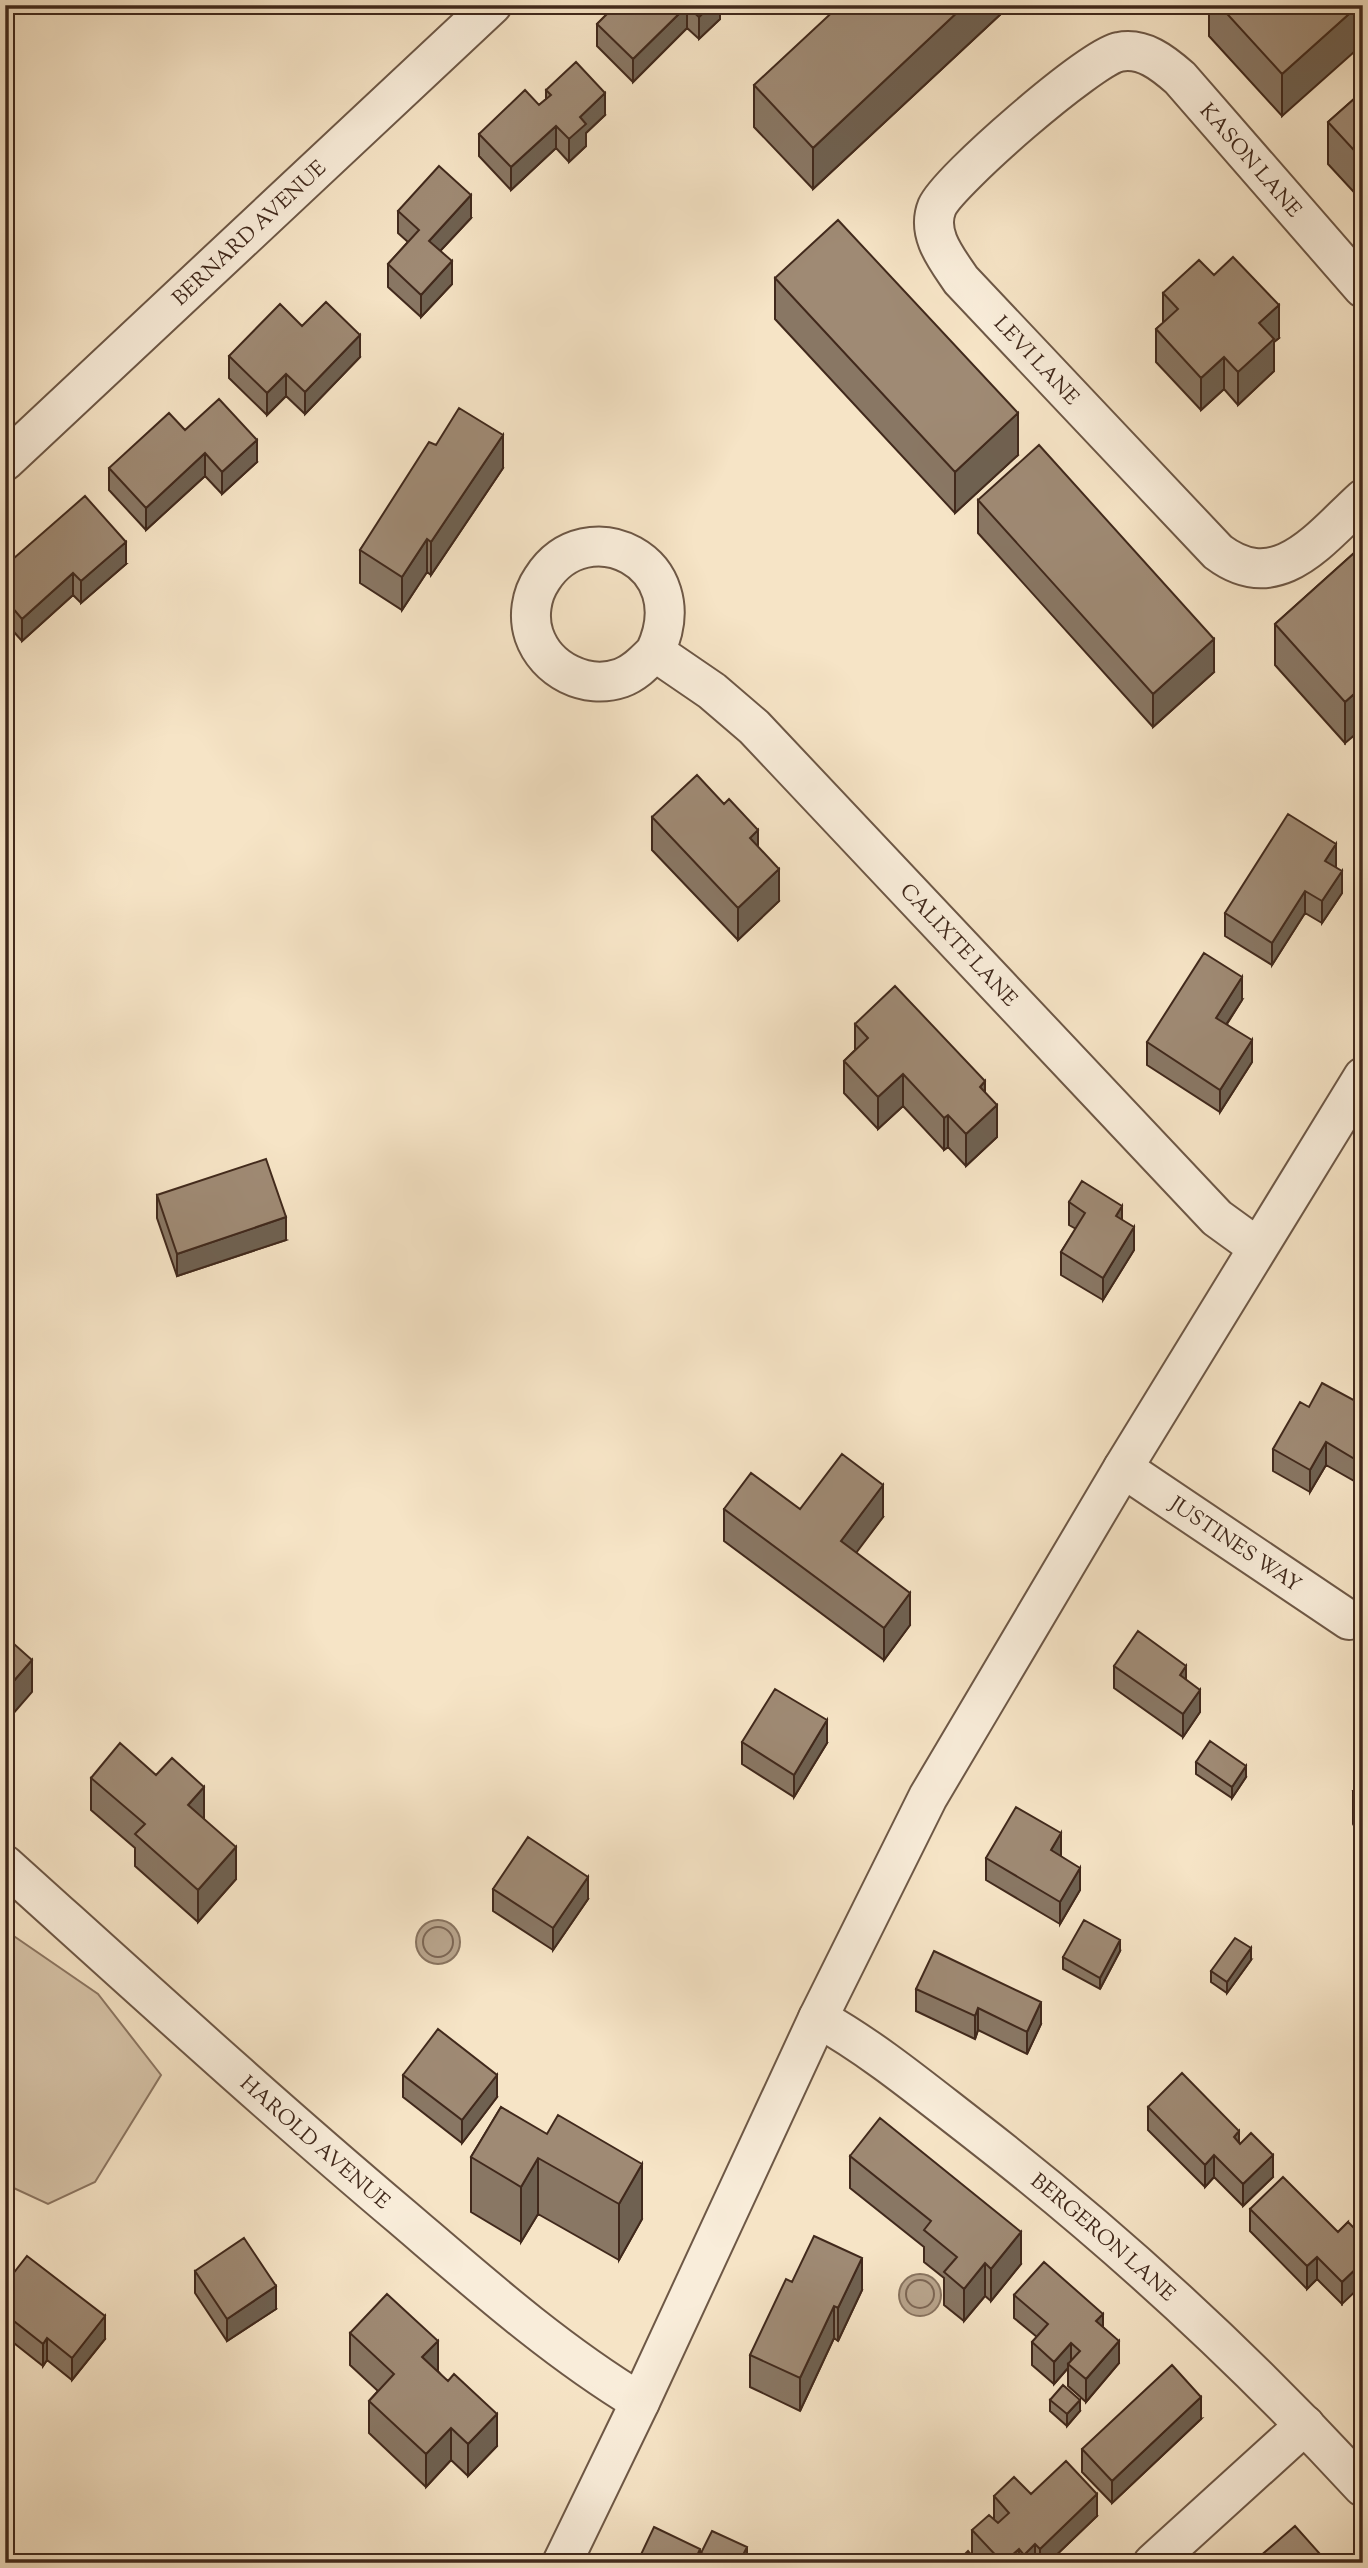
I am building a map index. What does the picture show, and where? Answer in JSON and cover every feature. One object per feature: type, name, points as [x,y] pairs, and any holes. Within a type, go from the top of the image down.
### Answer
[{"type":"street","name":"BERNARD AVENUE","points":[[5,461],[492,5]]},
{"type":"street","name":"KASON LANE","points":[[1127,51],[1154,58],[1180,78],[1363,288]]},
{"type":"street","name":"LEVI LANE","points":[[1127,51],[1104,57],[1089,66],[961,177],[937,208],[935,227],[940,248],[961,280],[1218,552],[1231,562],[1259,571],[1285,564],[1300,556],[1363,499]]},
{"type":"street","name":"CALIXTE LANE","points":[[655,652],[712,691],[754,727],[1217,1218],[1257,1247]]},
{"type":"street","points":[[562,2563],[640,2402],[818,2018],[928,1797],[1123,1468],[1363,1077]]},
{"type":"street","name":"JUSTINES WAY","points":[[1123,1468],[1349,1620]]},
{"type":"street","name":"HAROLD AVENUE","points":[[5,1865],[285,2118],[500,2300],[599,2377],[640,2402]]},
{"type":"street","name":"BERGERON LANE","points":[[818,2018],[861,2043],[1092,2226],[1208,2327],[1363,2487]]},
{"type":"street","points":[[1153,2563],[1305,2425]]},
{"type":"shaded area","points":[[5,1930],[98,1994],[161,2075],[95,2182],[48,2204],[5,2184]]},
{"type":"water","points":[[438,1920],[453,1927],[460,1942],[453,1957],[438,1964],[423,1957],[416,1942],[423,1927]]},
{"type":"water","points":[[920,2274],[935,2280],[941,2295],[935,2310],[920,2316],[905,2310],[899,2295],[905,2280]]},
{"type":"building","points":[[616,5],[711,5],[699,17],[687,6],[633,59],[597,24]]},
{"type":"building","points":[[840,5],[965,5],[813,148],[754,85]]},
{"type":"building","points":[[1219,5],[1359,5],[1282,74]]},
{"type":"building","points":[[576,62],[605,93],[580,117],[586,124],[569,139],[556,126],[511,167],[479,134],[525,90],[539,105],[551,95],[546,90]]},
{"type":"building","points":[[1363,91],[1363,160],[1328,122]]},
{"type":"building","points":[[439,166],[471,195],[429,241],[452,261],[421,295],[388,264],[419,230],[398,211]]},
{"type":"building","points":[[838,220],[1018,413],[955,472],[775,278]]},
{"type":"building","points":[[1233,257],[1279,305],[1259,323],[1274,339],[1238,372],[1224,357],[1201,378],[1156,329],[1178,309],[1163,293],[1199,260],[1214,275]]},
{"type":"building","points":[[326,302],[360,335],[305,392],[286,374],[267,393],[229,356],[280,304],[302,326]]},
{"type":"building","points":[[219,399],[257,440],[222,472],[205,453],[146,508],[109,468],[169,413],[185,430]]},
{"type":"building","points":[[459,408],[503,435],[431,542],[427,539],[402,577],[360,550],[429,442],[436,445]]},
{"type":"building","points":[[1039,445],[1214,639],[1153,694],[978,500]]},
{"type":"building","points":[[85,496],[126,542],[81,581],[73,573],[22,619],[5,599],[5,566]]},
{"type":"building","points":[[1363,545],[1363,686],[1345,702],[1275,624]]},
{"type":"building","points":[[697,775],[724,804],[729,799],[758,830],[750,838],[779,869],[738,908],[652,817]]},
{"type":"building","points":[[1288,814],[1336,844],[1325,861],[1342,871],[1322,901],[1305,891],[1272,943],[1225,913]]},
{"type":"building","points":[[1204,953],[1242,977],[1216,1018],[1252,1040],[1220,1090],[1147,1042]]},
{"type":"building","points":[[895,986],[985,1081],[980,1087],[997,1105],[966,1134],[948,1115],[944,1118],[903,1074],[878,1097],[844,1061],[868,1038],[855,1024]]},
{"type":"building","points":[[266,1159],[286,1217],[177,1254],[157,1195]]},
{"type":"building","points":[[1082,1181],[1122,1206],[1116,1216],[1134,1227],[1103,1278],[1061,1252],[1085,1213],[1069,1202]]},
{"type":"building","points":[[1322,1383],[1363,1405],[1363,1464],[1326,1442],[1310,1470],[1273,1449],[1300,1402],[1309,1407]]},
{"type":"building","points":[[842,1454],[883,1485],[841,1541],[910,1593],[884,1628],[724,1509],[751,1473],[800,1509]]},
{"type":"building","points":[[1138,1631],[1186,1666],[1180,1675],[1200,1690],[1183,1714],[1114,1666]]},
{"type":"building","points":[[5,1636],[32,1660],[5,1691]]},
{"type":"building","points":[[775,1689],[827,1720],[794,1775],[742,1742]]},
{"type":"building","points":[[1210,1741],[1246,1766],[1232,1787],[1196,1762]]},
{"type":"building","points":[[120,1743],[156,1775],[172,1758],[204,1787],[188,1805],[236,1847],[198,1890],[135,1834],[145,1824],[91,1778]]},
{"type":"building","points":[[1363,1786],[1363,1810],[1353,1791]]},
{"type":"building","points":[[1016,1807],[1061,1833],[1051,1850],[1080,1868],[1060,1902],[986,1858]]},
{"type":"building","points":[[528,1837],[588,1877],[553,1928],[493,1889]]},
{"type":"building","points":[[1084,1920],[1120,1940],[1100,1978],[1063,1957]]},
{"type":"building","points":[[1235,1938],[1251,1948],[1227,1982],[1211,1971]]},
{"type":"building","points":[[934,1951],[1041,2002],[1027,2032],[978,2008],[975,2016],[916,1989]]},
{"type":"building","points":[[438,2029],[497,2075],[462,2120],[403,2075]]},
{"type":"building","points":[[1182,2073],[1239,2131],[1234,2137],[1240,2144],[1251,2133],[1273,2155],[1243,2184],[1214,2155],[1205,2165],[1148,2107]]},
{"type":"building","points":[[501,2107],[547,2134],[558,2115],[642,2164],[619,2204],[538,2158],[521,2187],[471,2157]]},
{"type":"building","points":[[880,2118],[1021,2232],[991,2269],[985,2263],[964,2289],[944,2272],[957,2257],[924,2230],[931,2221],[850,2156]]},
{"type":"building","points":[[1283,2177],[1338,2232],[1348,2222],[1363,2237],[1363,2262],[1342,2282],[1317,2257],[1307,2266],[1250,2209]]},
{"type":"building","points":[[814,2236],[862,2258],[838,2308],[834,2306],[800,2378],[750,2355],[786,2279],[792,2282]]},
{"type":"building","points":[[244,2238],[276,2286],[227,2319],[195,2271]]},
{"type":"building","points":[[27,2256],[105,2316],[72,2358],[47,2338],[43,2344],[5,2314],[5,2284]]},
{"type":"building","points":[[1044,2262],[1103,2314],[1096,2321],[1119,2341],[1086,2379],[1068,2364],[1080,2351],[1071,2343],[1054,2362],[1032,2342],[1048,2324],[1014,2295]]},
{"type":"building","points":[[387,2294],[438,2341],[422,2357],[448,2381],[454,2374],[497,2414],[468,2444],[451,2428],[426,2454],[369,2401],[394,2374],[350,2333]]},
{"type":"building","points":[[1172,2365],[1201,2397],[1112,2481],[1082,2449]]},
{"type":"building","points":[[1063,2385],[1080,2400],[1067,2414],[1050,2400]]},
{"type":"building","points":[[1066,2461],[1097,2494],[1040,2549],[1035,2544],[1024,2555],[1019,2549],[1003,2563],[972,2530],[989,2515],[998,2523],[1009,2513],[994,2496],[1014,2477],[1031,2494]]},
{"type":"building","points":[[1295,2526],[1328,2563],[1262,2563],[1258,2558]]},
{"type":"building","points":[[654,2527],[700,2549],[694,2563],[637,2563]]},
{"type":"building","points":[[712,2531],[747,2547],[739,2563],[722,2563],[701,2553]]},
{"type":"building","points":[[968,2551],[978,2563],[956,2563]]},
{"type":"building","points":[[914,2557],[920,2563],[907,2563]]}]
